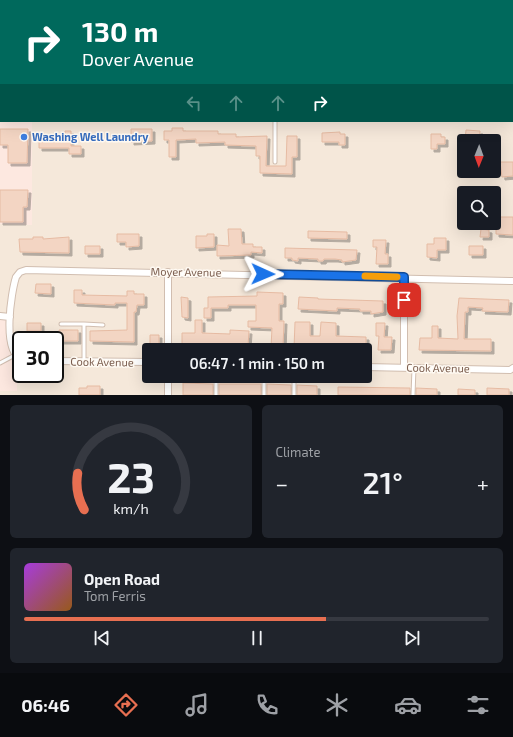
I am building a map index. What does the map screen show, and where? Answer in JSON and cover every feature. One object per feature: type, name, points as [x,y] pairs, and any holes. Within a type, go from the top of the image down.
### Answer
[{"type":"street","name":"Moyer Avenue","points":[[10,316],[16,277],[20,272],[26,270],[505,279],[513,281]]},
{"type":"street","points":[[168,272],[168,343]]},
{"type":"street","points":[[404,277],[404,368]]},
{"type":"street","points":[[0,316],[10,316],[12,347]]},
{"type":"street","name":"Cook Avenue","points":[[64,361],[142,362]]},
{"type":"street","name":"Cook Avenue","points":[[372,367],[512,369]]},
{"type":"street","points":[[168,383],[168,395]]},
{"type":"lane","points":[[275,122],[275,162]]},
{"type":"lane","points":[[62,324],[103,324]]},
{"type":"lane","points":[[84,324],[84,362]]},
{"type":"lane","points":[[0,363],[12,359]]},
{"type":"lane","points":[[413,395],[414,368]]},
{"type":"lane","points":[[216,383],[216,395]]},
{"type":"lane","points":[[264,383],[264,395]]},
{"type":"lane","points":[[294,383],[294,395]]},
{"type":"shaded area","points":[[0,122],[32,122],[32,225],[0,224]]},
{"type":"shaded area","points":[[32,122],[513,122],[513,395],[0,395],[0,391],[17,391],[15,383],[64,383],[64,331],[12,331],[12,369],[0,316],[0,224],[32,225]]},
{"type":"shaded area","points":[[0,316],[10,317],[10,331],[12,338],[12,383],[17,383],[17,391],[0,391]]},
{"type":"building","points":[[172,128],[183,128],[183,131],[218,131],[218,134],[236,134],[236,137],[267,136],[266,166],[286,166],[287,136],[297,136],[297,157],[292,157],[292,174],[260,173],[260,156],[256,156],[256,146],[225,145],[225,142],[196,143],[196,139],[176,140],[176,157],[169,157],[169,140],[164,140],[164,131],[172,131]]},
{"type":"building","points":[[0,129],[28,129],[27,163],[8,163],[8,145],[0,145]]},
{"type":"building","points":[[131,129],[152,129],[152,141],[131,142]]},
{"type":"building","points":[[466,130],[480,131],[480,134],[466,134]]},
{"type":"building","points":[[65,131],[71,131],[71,146],[81,146],[81,154],[69,154],[69,148],[39,148],[39,137],[65,134]]},
{"type":"building","points":[[340,132],[340,134],[345,134],[345,145],[339,145],[339,142],[322,142],[322,133]]},
{"type":"building","points":[[431,134],[441,134],[441,137],[445,137],[445,144],[437,144],[437,149],[431,149]]},
{"type":"building","points":[[501,162],[513,162],[513,176],[502,177]]},
{"type":"building","points":[[0,190],[28,190],[27,207],[23,207],[23,222],[0,222]]},
{"type":"building","points":[[501,217],[513,217],[513,235],[496,234],[496,230],[501,230]]},
{"type":"building","points":[[228,229],[241,229],[242,244],[253,244],[253,247],[262,247],[262,253],[251,252],[251,255],[217,256],[217,245],[229,246]]},
{"type":"building","points":[[481,230],[489,230],[489,237],[480,237]]},
{"type":"building","points":[[308,231],[347,232],[347,239],[308,238]]},
{"type":"building","points":[[117,234],[139,234],[139,246],[126,247],[126,242],[117,242]]},
{"type":"building","points":[[207,234],[214,234],[214,247],[196,248],[196,236],[207,236]]},
{"type":"building","points":[[33,237],[43,237],[43,239],[69,237],[69,253],[20,252],[19,239],[33,239]]},
{"type":"building","points":[[434,238],[446,238],[446,250],[437,250],[437,258],[427,257],[427,244],[434,244]]},
{"type":"building","points":[[373,240],[386,240],[385,254],[388,254],[388,264],[376,264],[377,247],[373,247]]},
{"type":"building","points":[[85,246],[100,246],[100,254],[85,254]]},
{"type":"building","points":[[469,246],[483,246],[483,255],[469,255]]},
{"type":"building","points":[[285,248],[357,250],[356,260],[342,262],[342,260],[335,259],[324,259],[323,261],[318,261],[318,259],[298,258],[298,261],[292,260],[292,258],[285,258]]},
{"type":"building","points":[[36,284],[51,284],[51,294],[35,293]]},
{"type":"building","points":[[74,290],[82,290],[82,295],[127,296],[127,291],[134,291],[134,294],[144,294],[144,305],[137,305],[136,312],[134,312],[134,342],[90,341],[90,331],[127,330],[127,303],[115,303],[115,305],[74,303]]},
{"type":"building","points":[[257,292],[283,293],[283,304],[279,304],[279,321],[284,321],[283,343],[271,343],[272,328],[248,327],[248,321],[256,321],[256,305],[228,305],[228,308],[211,308],[211,318],[204,318],[204,308],[208,308],[208,297],[257,296]]},
{"type":"building","points":[[181,297],[188,298],[188,318],[182,317]]},
{"type":"building","points":[[299,297],[383,301],[383,312],[371,314],[371,311],[360,311],[360,309],[337,308],[337,311],[298,309]]},
{"type":"building","points":[[459,298],[509,300],[508,312],[482,311],[483,308],[468,307],[468,312],[465,312],[464,339],[491,339],[491,351],[419,350],[420,338],[432,338],[432,326],[438,326],[438,338],[458,339],[457,316]]},
{"type":"building","points":[[195,320],[202,320],[202,333],[230,334],[230,330],[249,331],[248,343],[182,343],[182,333],[195,333]]},
{"type":"building","points":[[295,322],[310,322],[310,336],[320,336],[321,322],[336,323],[336,336],[366,337],[366,343],[294,343]]},
{"type":"building","points":[[27,323],[41,323],[41,331],[27,331]]},
{"type":"building","points":[[376,323],[385,323],[384,337],[392,337],[391,350],[378,350],[379,336],[376,336]]},
{"type":"building","points":[[78,330],[78,341],[64,341],[64,331],[59,331]]},
{"type":"building","points":[[150,335],[159,335],[159,343],[150,343]]},
{"type":"building","points":[[183,383],[213,384],[213,395],[183,395]]},
{"type":"building","points":[[219,384],[261,384],[261,395],[219,395]]},
{"type":"building","points":[[267,384],[291,385],[291,395],[267,395]]},
{"type":"building","points":[[297,385],[317,386],[317,395],[297,395]]},
{"type":"building","points":[[87,386],[100,386],[100,395],[79,395],[79,388],[87,388]]},
{"type":"building","points":[[338,387],[410,388],[410,395],[338,395]]},
{"type":"building","points":[[416,388],[437,389],[437,395],[416,395]]},
{"type":"building","points":[[487,388],[509,389],[509,395],[487,395]]},
{"type":"building","points":[[458,389],[475,390],[475,395],[458,395]]},
{"type":"slow traffic","points":[[365,276],[397,277]]},
{"type":"place","name":"Washing Well Laundry","points":[[24,137]]},
{"type":"route","points":[[263,274],[404,277],[404,300]]}]
